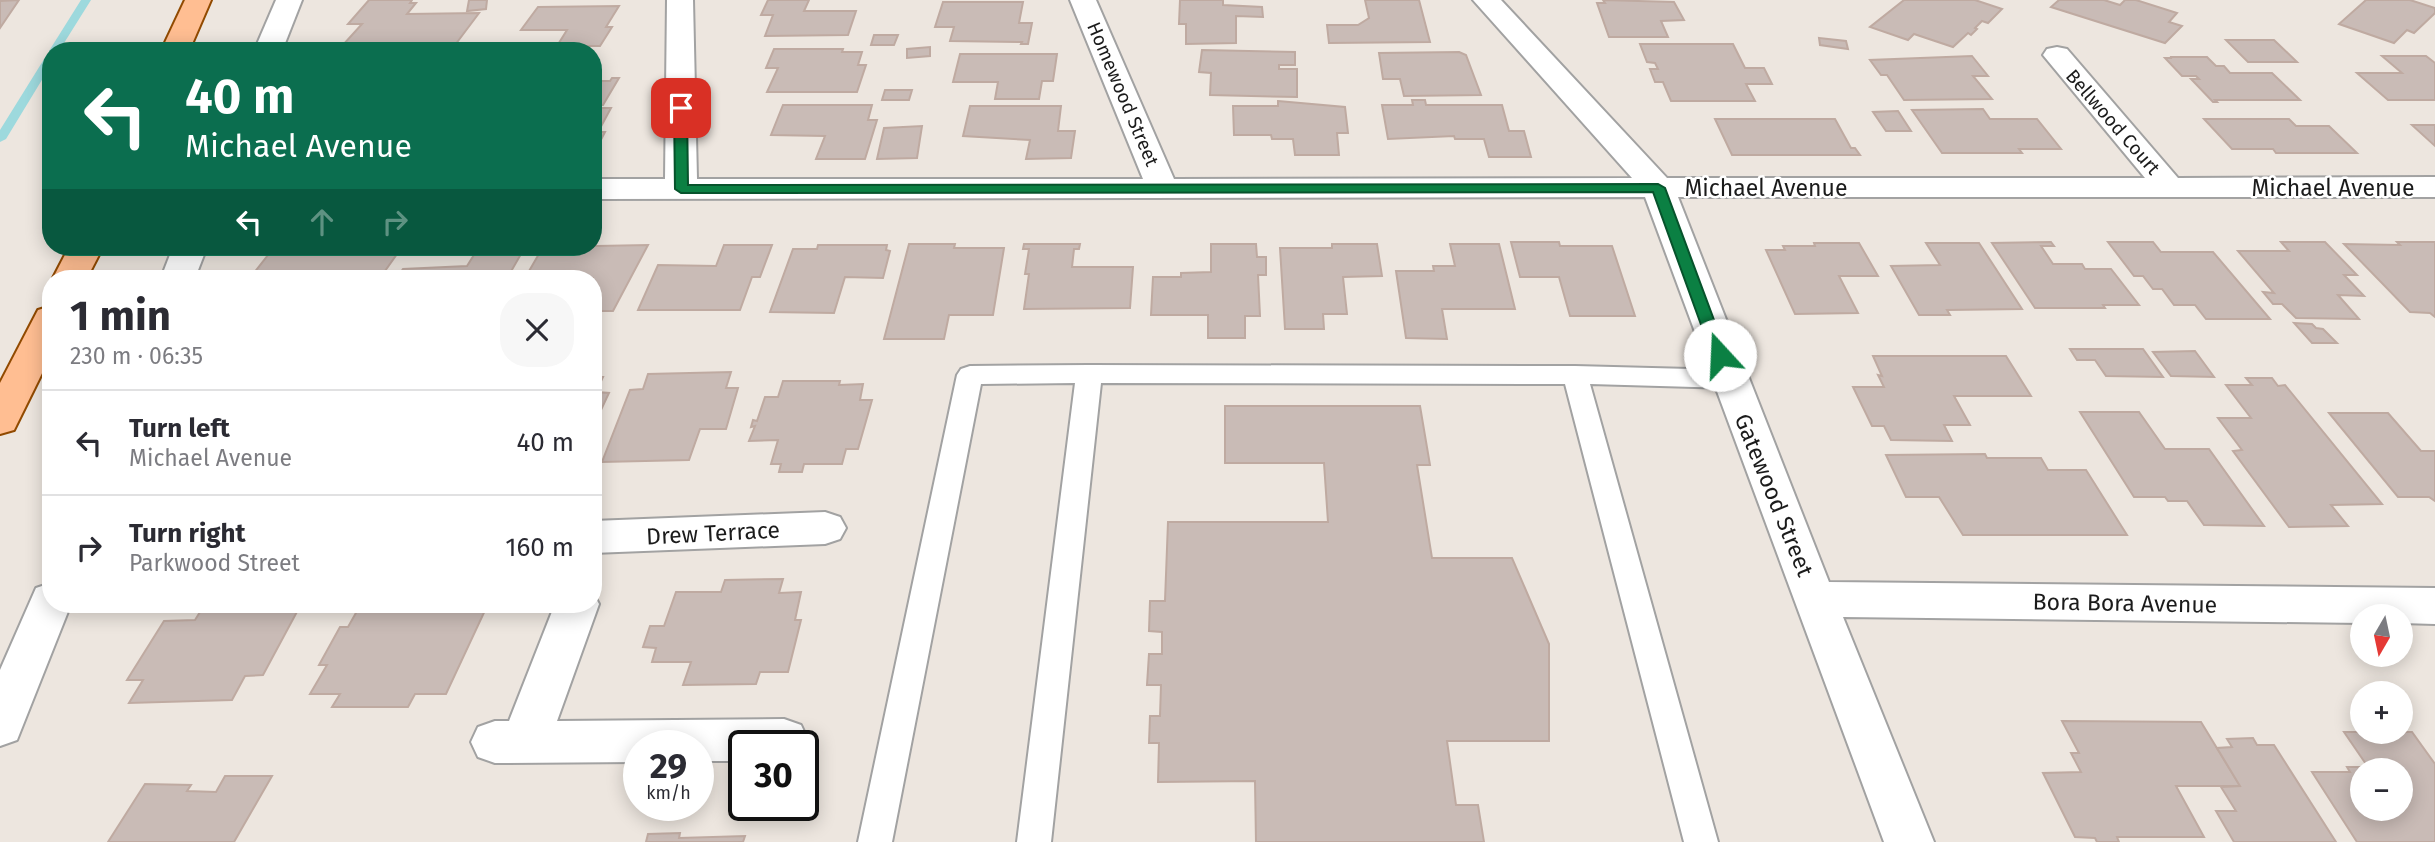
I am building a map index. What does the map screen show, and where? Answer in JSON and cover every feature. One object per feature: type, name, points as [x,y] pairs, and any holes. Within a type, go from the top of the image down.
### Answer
[{"type":"main road","points":[[179,42],[198,0]]},
{"type":"main road","points":[[0,420],[42,336]]},
{"type":"street","points":[[272,42],[289,0]]},
{"type":"street","points":[[680,0],[681,189]]},
{"type":"street","name":"Homewood Street","points":[[1083,0],[1163,189]]},
{"type":"street","name":"Gatewood Street","points":[[1486,0],[1658,188],[1729,379],[1909,842]]},
{"type":"street","name":"Bellwood Court","points":[[2057,55],[2170,188]]},
{"type":"street","name":"Michael Avenue","points":[[602,190],[2435,187]]},
{"type":"street","name":"Drew Terrace","points":[[602,545],[825,528]]},
{"type":"street","name":"Bora Bora Avenue","points":[[1816,599],[2435,606]]},
{"type":"street","points":[[0,726],[46,613]]},
{"type":"street","points":[[573,613],[510,742],[728,740]]},
{"type":"lane","points":[[1034,842],[1089,374]]},
{"type":"lane","points":[[875,842],[970,375],[1575,375],[1729,379]]},
{"type":"lane","points":[[1575,375],[1701,842]]},
{"type":"building","points":[[19,0],[0,28],[0,1]]},
{"type":"building","points":[[369,0],[412,0],[410,3],[416,3],[407,14],[479,13],[457,42],[346,42],[362,24],[348,24]]},
{"type":"building","points":[[469,0],[487,0],[486,9],[467,11]]},
{"type":"building","points":[[768,0],[809,0],[804,11],[856,11],[848,35],[765,36],[773,15],[761,15]]},
{"type":"building","points":[[1180,0],[1223,0],[1223,5],[1262,7],[1263,17],[1236,16],[1236,43],[1186,44],[1186,24],[1179,24]]},
{"type":"building","points":[[1365,0],[1419,0],[1430,42],[1329,43],[1327,25],[1358,25],[1369,18]]},
{"type":"building","points":[[1603,0],[1674,2],[1684,20],[1661,21],[1668,37],[1609,37],[1597,3],[1605,3]]},
{"type":"building","points":[[1904,0],[1975,0],[2002,9],[1988,23],[1982,21],[1971,35],[1968,33],[1953,47],[1914,34],[1908,40],[1870,27]]},
{"type":"building","points":[[2059,0],[2104,0],[2120,5],[2125,0],[2136,0],[2177,13],[2169,22],[2182,26],[2165,43],[2051,7]]},
{"type":"building","points":[[2366,0],[2410,0],[2435,8],[2435,13],[2414,33],[2407,30],[2394,43],[2339,24]]},
{"type":"building","points":[[943,2],[1023,2],[1019,23],[1032,23],[1028,44],[950,41],[954,27],[935,27]]},
{"type":"building","points":[[619,6],[606,27],[612,27],[602,43],[560,42],[567,30],[521,30],[538,7]]},
{"type":"building","points":[[874,35],[898,35],[894,45],[871,45]]},
{"type":"building","points":[[1819,38],[1846,41],[1848,49],[1820,45]]},
{"type":"building","points":[[2226,40],[2274,40],[2297,62],[2248,62]]},
{"type":"building","points":[[1640,44],[1733,44],[1745,68],[1764,68],[1772,84],[1746,84],[1755,101],[1671,101],[1663,82],[1655,82],[1650,69],[1658,69],[1655,63],[1647,62]]},
{"type":"building","points":[[930,47],[930,56],[907,58],[907,49]]},
{"type":"building","points":[[774,49],[843,49],[842,52],[862,52],[858,65],[866,65],[857,92],[767,92],[778,68],[766,68]]},
{"type":"building","points":[[1202,50],[1295,52],[1295,65],[1279,65],[1279,69],[1297,69],[1297,97],[1210,95],[1211,73],[1199,72]]},
{"type":"building","points":[[1459,52],[1466,55],[1481,95],[1404,96],[1400,79],[1383,79],[1379,53]]},
{"type":"building","points":[[960,54],[1057,54],[1053,81],[1042,81],[1039,99],[995,99],[998,82],[953,82]]},
{"type":"building","points":[[1972,56],[1988,76],[1973,76],[1992,99],[1904,100],[1887,75],[1881,75],[1870,60]]},
{"type":"building","points":[[2382,56],[2426,56],[2435,63],[2435,100],[2388,100],[2357,73],[2402,73]]},
{"type":"building","points":[[2170,57],[2207,57],[2216,66],[2224,66],[2230,73],[2272,73],[2300,100],[2213,102],[2191,79],[2199,79],[2196,76],[2182,76],[2165,58],[2172,58]]},
{"type":"building","points":[[612,78],[619,78],[602,105],[602,81],[610,81]]},
{"type":"building","points":[[885,90],[912,90],[909,100],[882,100]]},
{"type":"building","points":[[1412,100],[1425,100],[1426,105],[1502,105],[1509,131],[1524,131],[1531,157],[1489,157],[1484,139],[1455,139],[1454,136],[1388,139],[1382,105],[1413,105]]},
{"type":"building","points":[[1278,101],[1345,107],[1348,133],[1337,133],[1339,155],[1295,155],[1293,139],[1272,139],[1271,135],[1234,135],[1233,106],[1278,106]]},
{"type":"building","points":[[783,105],[872,105],[868,120],[877,120],[865,159],[816,159],[825,136],[771,135]]},
{"type":"building","points":[[970,106],[1061,106],[1058,131],[1075,131],[1071,158],[1026,159],[1030,140],[963,136]]},
{"type":"building","points":[[602,108],[611,108],[602,125]]},
{"type":"building","points":[[1983,109],[1990,119],[2037,119],[2061,149],[2019,149],[2022,153],[1942,153],[1912,110]]},
{"type":"building","points":[[1898,111],[1911,131],[1886,131],[1873,112]]},
{"type":"building","points":[[1715,119],[1835,119],[1851,148],[1855,148],[1860,155],[1732,155]]},
{"type":"building","points":[[2204,119],[2289,119],[2296,126],[2329,126],[2357,153],[2276,153],[2273,149],[2232,149]]},
{"type":"building","points":[[2412,125],[2435,125],[2435,146]]},
{"type":"building","points":[[922,126],[917,158],[877,159],[884,128]]},
{"type":"building","points":[[1511,242],[1612,246],[1635,316],[1570,316],[1559,277],[1520,277]]},
{"type":"building","points":[[2051,242],[2054,246],[2041,246],[2053,264],[2082,264],[2085,269],[2111,269],[2139,305],[2035,308],[1992,243]]},
{"type":"building","points":[[2108,242],[2153,242],[2161,252],[2213,252],[2270,319],[2206,319],[2195,305],[2174,305],[2162,289],[2153,289],[2143,276],[2134,276]]},
{"type":"building","points":[[2281,242],[2325,242],[2357,275],[2344,275],[2364,296],[2338,295],[2359,319],[2296,318],[2282,304],[2273,304],[2263,292],[2274,293],[2238,251],[2289,251]]},
{"type":"building","points":[[2397,242],[2435,242],[2435,317],[2430,313],[2410,312],[2344,244],[2400,245]]},
{"type":"building","points":[[1814,243],[1859,243],[1878,276],[1839,276],[1858,313],[1795,314],[1766,250],[1785,250],[1783,246],[1815,246]]},
{"type":"building","points":[[1926,243],[1979,243],[2022,309],[1947,310],[1950,315],[1919,315],[1891,266],[1940,265]]},
{"type":"building","points":[[909,244],[955,244],[954,248],[1004,248],[993,315],[949,315],[944,339],[884,339]]},
{"type":"building","points":[[1024,244],[1080,244],[1079,249],[1074,249],[1072,267],[1133,267],[1130,308],[1024,309],[1029,249],[1023,249]]},
{"type":"building","points":[[1211,244],[1256,244],[1257,257],[1266,257],[1266,275],[1258,275],[1260,316],[1245,316],[1245,338],[1208,338],[1208,315],[1151,315],[1153,277],[1181,277],[1181,273],[1211,272]]},
{"type":"building","points":[[1332,244],[1377,244],[1382,276],[1343,277],[1347,314],[1323,314],[1324,329],[1285,329],[1280,248],[1332,248]]},
{"type":"building","points":[[1450,244],[1499,244],[1515,309],[1442,309],[1447,339],[1406,338],[1396,271],[1434,271],[1433,266],[1455,266]]},
{"type":"building","points":[[648,245],[613,311],[602,311],[602,270],[530,270],[538,256],[602,256],[602,246]]},
{"type":"building","points":[[724,245],[772,245],[760,277],[752,277],[740,310],[638,310],[658,265],[716,266]]},
{"type":"building","points":[[818,245],[887,245],[886,250],[890,251],[883,278],[845,277],[834,313],[770,312],[793,249],[817,249]]},
{"type":"building","points":[[267,256],[396,256],[386,270],[256,270]]},
{"type":"building","points":[[473,256],[520,256],[512,270],[402,270],[403,269],[467,266]]},
{"type":"building","points":[[2294,323],[2312,324],[2323,329],[2337,343],[2312,343]]},
{"type":"building","points":[[2070,349],[2143,349],[2163,377],[2106,376],[2095,360],[2077,360]]},
{"type":"building","points":[[2195,351],[2214,377],[2171,376],[2153,352]]},
{"type":"building","points":[[1873,356],[2006,356],[2031,396],[1954,396],[1970,425],[1944,425],[1952,441],[1891,440],[1884,426],[1872,426],[1853,387],[1884,387]]},
{"type":"building","points":[[731,372],[726,388],[738,388],[726,429],[700,429],[689,460],[602,462],[630,390],[643,389],[648,374]]},
{"type":"building","points":[[2246,378],[2272,378],[2278,386],[2285,385],[2382,504],[2331,505],[2348,526],[2289,527],[2233,451],[2242,450],[2218,418],[2251,418],[2226,385],[2252,385]]},
{"type":"building","points":[[783,381],[840,381],[839,385],[863,384],[860,400],[872,400],[858,449],[846,449],[842,464],[804,464],[802,472],[779,472],[781,464],[771,464],[778,440],[749,441],[755,426],[751,427],[753,420],[757,421],[765,397],[778,397]]},
{"type":"building","points":[[602,392],[609,393],[602,408]]},
{"type":"building","points":[[1225,406],[1420,406],[1430,465],[1417,465],[1432,558],[1512,558],[1549,644],[1549,741],[1447,741],[1456,805],[1478,805],[1484,842],[1256,842],[1255,781],[1158,782],[1159,743],[1149,743],[1150,716],[1160,716],[1161,685],[1147,685],[1149,654],[1162,654],[1162,632],[1149,631],[1150,601],[1165,601],[1168,522],[1328,522],[1324,463],[1225,463]]},
{"type":"building","points":[[2080,412],[2139,412],[2165,449],[2209,449],[2264,526],[2204,525],[2187,501],[2168,501],[2165,497],[2134,497]]},
{"type":"building","points":[[2329,413],[2388,413],[2421,451],[2435,451],[2435,501],[2429,497],[2398,497]]},
{"type":"building","points":[[1985,454],[1987,458],[2041,458],[2048,470],[2086,470],[2127,535],[1963,535],[1939,497],[1906,497],[1886,455]]},
{"type":"building","points":[[783,579],[779,593],[801,592],[795,620],[801,620],[788,672],[760,672],[756,684],[683,685],[691,662],[652,662],[656,648],[643,647],[650,626],[664,626],[676,592],[721,592],[725,580]]},
{"type":"building","points":[[199,613],[296,613],[263,675],[245,676],[232,700],[129,703],[143,680],[127,680],[164,621],[195,620]]},
{"type":"building","points":[[356,613],[484,613],[446,694],[415,694],[408,707],[332,707],[340,694],[310,694],[327,665],[319,665],[340,627],[348,627]]},
{"type":"building","points":[[2062,721],[2201,722],[2240,786],[2176,786],[2204,837],[2117,837],[2119,842],[2097,842],[2095,838],[2075,837],[2043,773],[2081,772],[2071,753],[2079,753]]},
{"type":"building","points":[[2413,733],[2435,764],[2435,842],[2357,842],[2312,772],[2350,772],[2350,821],[2413,821],[2413,758],[2362,758],[2352,744],[2413,744]]},
{"type":"building","points":[[2253,738],[2257,745],[2274,745],[2336,842],[2234,842],[2216,811],[2236,811],[2221,787],[2240,786],[2217,748],[2232,747],[2227,739]]},
{"type":"building","points":[[225,776],[272,776],[234,842],[108,842],[145,784],[191,785],[187,791],[216,792]]},
{"type":"building","points":[[680,833],[679,838],[745,836],[743,842],[646,842],[648,834]]},
{"type":"waterway","points":[[60,42],[86,0]]},
{"type":"waterway","points":[[0,139],[42,71]]},
{"type":"route","points":[[681,108],[681,189],[1658,188],[1720,355]]}]
